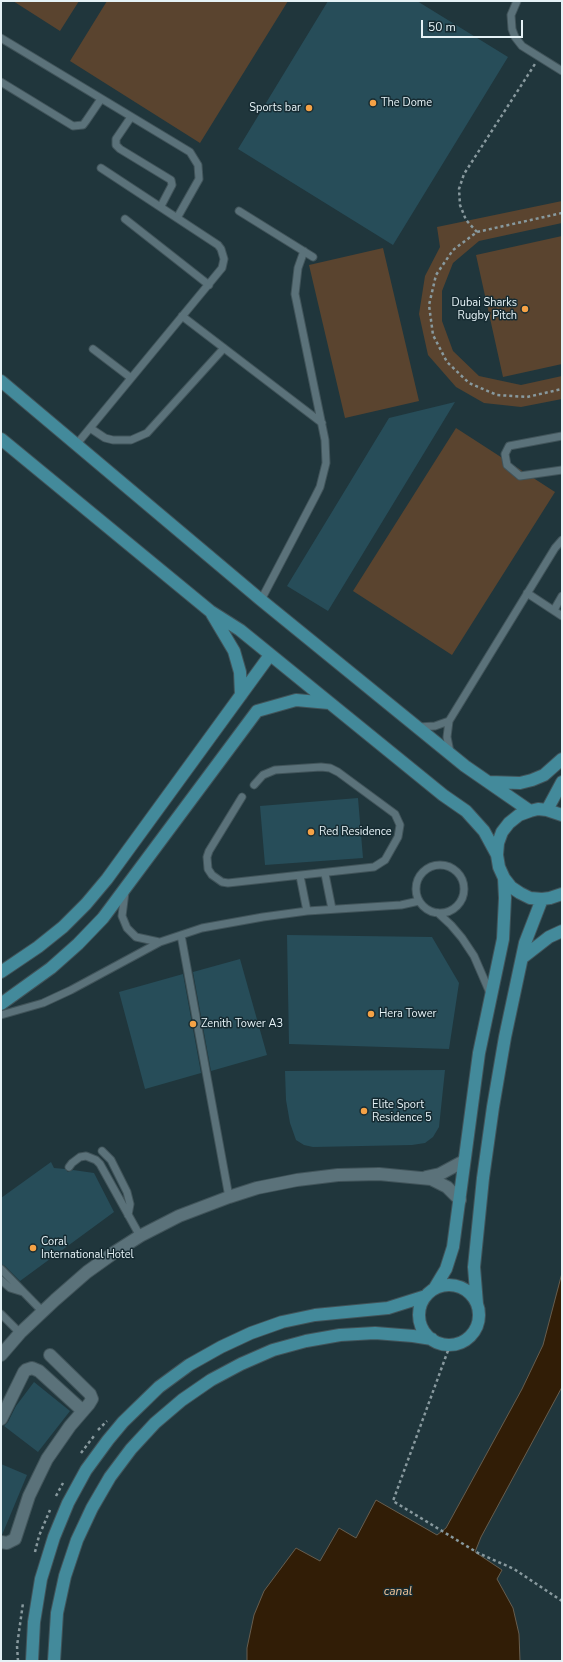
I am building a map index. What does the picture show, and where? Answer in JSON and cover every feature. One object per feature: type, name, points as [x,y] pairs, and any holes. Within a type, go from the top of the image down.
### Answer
[{"type":"main road","points":[[1,382],[261,600],[418,726],[465,766],[530,811]]},
{"type":"main road","points":[[1,439],[210,611],[240,630],[443,795],[466,811],[484,831],[497,855]]},
{"type":"main road","points":[[210,611],[234,651],[240,672],[241,695]]},
{"type":"main road","points":[[1,972],[38,947],[63,927],[86,904],[106,879],[270,655]]},
{"type":"main road","points":[[1,1004],[51,968],[78,944],[103,918],[257,711],[296,700],[330,703]]},
{"type":"main road","points":[[488,782],[520,783],[532,780],[544,774],[562,759]]},
{"type":"main road","points":[[547,810],[562,782]]},
{"type":"main road","points":[[562,815],[547,810],[530,811],[519,816],[502,832],[498,843],[497,855],[499,867],[504,878],[511,887],[530,898],[562,901]]},
{"type":"main road","points":[[432,1339],[422,1327],[420,1311],[430,1292],[446,1269],[450,1258],[460,1200],[479,1054],[503,939],[505,919],[504,878]]},
{"type":"main road","points":[[54,1661],[57,1613],[65,1576],[77,1540],[92,1508],[110,1478],[131,1449],[182,1400],[211,1380],[241,1364],[273,1350],[306,1341],[340,1335],[375,1333],[432,1339],[441,1344],[450,1345],[464,1341],[474,1331],[478,1323],[479,1313],[474,1267],[484,1170],[504,1044],[522,958],[530,928],[546,899],[562,894]]},
{"type":"main road","points":[[522,958],[548,937],[562,931]]},
{"type":"main road","points":[[32,1661],[34,1622],[41,1579],[54,1537],[68,1503],[86,1470],[108,1440],[123,1422],[159,1387],[189,1365],[221,1347],[251,1332],[282,1322],[315,1315],[388,1308],[444,1285],[464,1288],[472,1295],[477,1304]]},
{"type":"street","points":[[422,1178],[440,1174],[464,1161]]},
{"type":"street","points":[[1,1355],[20,1333],[87,1272],[140,1236],[179,1216],[229,1197],[257,1188],[297,1180],[338,1175],[379,1174],[422,1178],[439,1182],[447,1187],[460,1200]]},
{"type":"street","points":[[1,1542],[7,1542],[15,1539],[29,1496],[47,1459],[70,1426],[91,1402],[90,1394],[50,1355]]},
{"type":"street","points":[[1,1419],[24,1372],[29,1368],[36,1368],[83,1410]]},
{"type":"lane","points":[[517,1],[512,15],[512,29],[515,37],[522,46],[562,71]]},
{"type":"lane","points":[[1,38],[186,149],[196,160],[199,169],[197,184],[177,218]]},
{"type":"lane","points":[[1,82],[73,126],[82,125],[86,122],[101,99]]},
{"type":"lane","points":[[131,116],[116,139],[116,145],[120,149],[171,180],[172,186],[161,206]]},
{"type":"lane","points":[[76,445],[209,285],[222,268],[224,259],[218,245],[161,206],[101,168]]},
{"type":"lane","points":[[239,211],[313,257]]},
{"type":"lane","points":[[125,219],[209,285]]},
{"type":"lane","points":[[261,600],[320,487],[324,475],[326,452],[322,423],[295,294],[298,268],[304,251]]},
{"type":"lane","points":[[182,316],[322,423]]},
{"type":"lane","points":[[90,428],[105,438],[122,441],[135,439],[147,433],[224,348]]},
{"type":"lane","points":[[93,349],[131,378]]},
{"type":"lane","points":[[562,436],[509,446],[505,454],[507,466],[520,476],[562,470]]},
{"type":"lane","points":[[451,753],[447,737],[449,721],[555,548],[562,540]]},
{"type":"lane","points":[[527,593],[562,616]]},
{"type":"lane","points":[[554,610],[562,596]]},
{"type":"lane","points":[[418,726],[435,726],[449,721]]},
{"type":"lane","points":[[242,797],[209,851],[207,863],[212,875],[222,882],[228,883],[367,869],[380,864],[390,852],[400,831],[400,825],[394,814],[338,772],[330,768],[320,767],[275,770],[263,775],[254,785]]},
{"type":"lane","points":[[438,912],[452,909],[462,898],[463,883],[455,871],[449,866],[434,865],[421,873],[416,886],[416,894],[424,907],[438,912],[462,938],[484,975],[491,995]]},
{"type":"lane","points":[[325,874],[332,908]]},
{"type":"lane","points":[[300,876],[307,911]]},
{"type":"lane","points":[[126,889],[122,916],[127,928],[136,937],[148,941],[160,942]]},
{"type":"lane","points":[[1,1016],[43,1002],[71,990],[160,942],[181,934],[224,924],[307,911],[332,908],[400,905],[419,901]]},
{"type":"lane","points":[[181,934],[229,1197]]},
{"type":"lane","points":[[102,1151],[111,1160],[127,1192],[130,1204],[128,1215]]},
{"type":"lane","points":[[69,1167],[80,1157],[86,1156],[96,1160],[100,1164],[140,1236]]},
{"type":"lane","points":[[1,1269],[43,1312]]},
{"type":"lane","points":[[1,1280],[10,1288],[24,1292]]},
{"type":"lane","points":[[1,1314],[20,1333]]},
{"type":"path","points":[[477,232],[466,220],[460,205],[459,189],[464,174],[539,58]]},
{"type":"path","points":[[562,213],[477,232],[453,250],[436,275],[429,305],[433,335],[447,362],[469,383],[497,395],[527,397],[562,389]]},
{"type":"path","points":[[450,1345],[393,1501],[478,1553],[514,1569],[562,1601]]},
{"type":"shaded area","points":[[13,1],[79,1],[60,31]]},
{"type":"shaded area","points":[[107,1],[288,1],[200,143],[70,61]]},
{"type":"shaded area","points":[[562,201],[562,223],[479,241],[453,263],[442,291],[442,321],[453,351],[479,376],[521,385],[562,376],[562,399],[521,407],[484,403],[456,387],[428,355],[419,314],[425,276],[440,247],[437,227]]},
{"type":"shaded area","name":"Dubai Sharks Rugby Pitch","points":[[562,236],[562,364],[503,377],[476,255]]},
{"type":"shaded area","points":[[383,248],[419,401],[345,418],[309,265]]},
{"type":"shaded area","points":[[456,428],[555,492],[452,655],[353,591]]},
{"type":"water","name":"canal","points":[[562,1273],[562,1387],[481,1537],[475,1552],[502,1570],[497,1579],[513,1608],[519,1634],[520,1661],[247,1661],[247,1648],[254,1615],[264,1591],[296,1548],[320,1561],[339,1528],[356,1538],[376,1500],[437,1535],[446,1528],[522,1389],[543,1345]]},
{"type":"building","name":"The Dome","points":[[328,1],[417,1],[508,57],[393,245],[238,149]]},
{"type":"building","points":[[455,402],[328,611],[287,586],[389,418]]},
{"type":"building","name":"Red Residence","points":[[358,798],[363,858],[265,865],[260,806]]},
{"type":"building","name":"Hera Tower","points":[[287,935],[432,937],[459,983],[449,1049],[289,1044]]},
{"type":"building","points":[[240,959],[267,1055],[211,1071],[193,972]]},
{"type":"building","points":[[183,974],[201,1073],[145,1089],[119,992]]},
{"type":"building","name":"Elite Sport Residence 5","points":[[445,1070],[439,1127],[433,1137],[425,1143],[412,1145],[313,1147],[304,1145],[296,1140],[290,1123],[286,1100],[285,1071]]},
{"type":"building","name":"Coral International Hotel","points":[[51,1162],[54,1168],[65,1169],[68,1172],[73,1170],[94,1173],[114,1212],[20,1281],[1,1264],[1,1198]]},
{"type":"building","points":[[34,1382],[70,1411],[38,1452],[4,1426],[8,1422],[16,1406]]},
{"type":"building","points":[[1,1464],[27,1475],[2,1535],[1,1535]]},
{"type":"place","name":"The Dome","points":[[373,103]]},
{"type":"place","name":"Sports bar","points":[[309,108]]},
{"type":"place","name":"Dubai Sharks Rugby Pitch","points":[[525,309]]},
{"type":"place","name":"Red Residence","points":[[311,832]]},
{"type":"place","name":"Hera Tower","points":[[371,1014]]},
{"type":"place","name":"Zenith Tower A3","points":[[193,1024]]},
{"type":"place","name":"Elite Sport Residence 5","points":[[364,1111]]},
{"type":"place","name":"Coral International Hotel","points":[[33,1248]]}]
